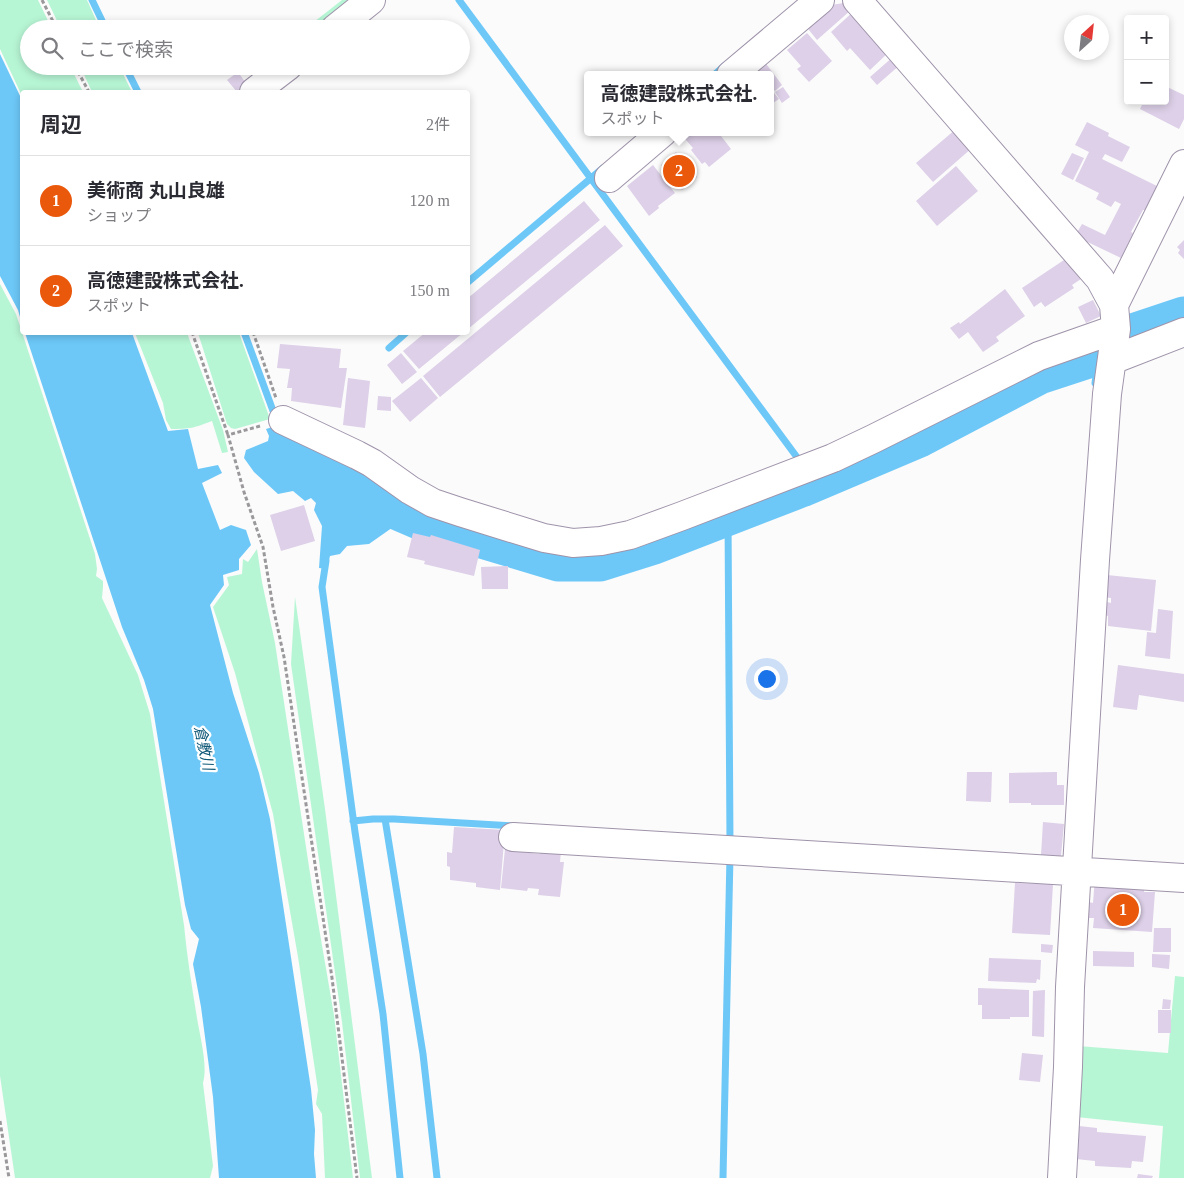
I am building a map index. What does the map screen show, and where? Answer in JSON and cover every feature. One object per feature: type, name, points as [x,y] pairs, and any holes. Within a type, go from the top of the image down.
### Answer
[{"type":"street","points":[[346,20],[372,0]]},
{"type":"street","points":[[736,71],[820,0]]},
{"type":"street","points":[[857,0],[1100,279],[1114,336]]},
{"type":"street","points":[[257,90],[276,75]]},
{"type":"street","points":[[609,178],[658,136]]},
{"type":"street","points":[[1062,1178],[1070,987],[1107,394],[1114,336],[1184,164]]},
{"type":"street","points":[[274,422],[357,455],[433,503],[544,538],[573,543],[601,541],[630,535],[833,458],[1039,356],[1114,336],[1184,332]]},
{"type":"street","points":[[513,837],[1184,878]]},
{"type":"path","points":[[42,0],[52,20]]},
{"type":"path","points":[[80,75],[88,90]]},
{"type":"path","points":[[193,335],[228,435],[244,492],[263,547],[284,657],[332,978],[356,1178]]},
{"type":"path","points":[[228,435],[274,422],[254,335]]},
{"type":"path","points":[[0,1121],[9,1178]]},
{"type":"green space","points":[[0,0],[38,0],[48,20],[20,20],[20,75],[74,75],[82,90],[20,90],[20,92],[0,49]]},
{"type":"green space","points":[[47,0],[87,0],[96,20],[57,20]]},
{"type":"green space","points":[[342,0],[364,0],[338,20],[316,20]]},
{"type":"green space","points":[[84,75],[124,75],[131,90],[91,90]]},
{"type":"green space","points":[[0,284],[16,314],[20,326],[20,335],[23,335],[95,554],[96,576],[103,581],[102,598],[138,675],[150,714],[203,1051],[205,1068],[203,1083],[213,1166],[210,1178],[15,1178],[0,1076]]},
{"type":"green space","points":[[136,335],[188,335],[223,430],[228,452],[222,453],[212,421],[192,428],[171,429],[166,420],[163,403]]},
{"type":"green space","points":[[199,335],[240,335],[270,419],[235,429],[227,424]]},
{"type":"green space","points":[[257,549],[275,643],[313,893],[334,1015],[353,1178],[325,1178],[322,1114],[316,1104],[318,1090],[298,957],[273,814],[235,673],[213,607],[229,585],[227,577],[242,574],[243,559],[248,562]]},
{"type":"green space","points":[[295,597],[325,809],[372,1178],[360,1178],[342,1022],[291,664]]},
{"type":"green space","points":[[1175,976],[1184,977],[1184,1178],[1159,1178],[1163,1126],[1076,1117],[1078,1046],[1168,1053]]},
{"type":"water","points":[[0,54],[20,96],[20,317],[0,276]]},
{"type":"water","name":"倉敷川","points":[[26,335],[133,335],[168,431],[188,429],[198,469],[218,465],[222,473],[202,483],[220,530],[231,525],[246,530],[251,545],[239,559],[239,570],[223,575],[224,585],[210,605],[233,693],[259,773],[270,819],[311,1089],[315,1130],[316,1178],[219,1178],[213,1097],[201,1007],[193,964],[199,939],[191,929],[185,905],[153,709],[144,680],[122,627]]},
{"type":"water","points":[[282,424],[404,493],[396,525],[369,544],[347,546],[340,554],[330,556],[327,569],[319,568],[322,526],[314,510],[316,503],[311,498],[305,501],[293,491],[278,494],[254,472],[244,458],[246,450],[268,441],[269,436],[266,429]]},
{"type":"building","points":[[844,3],[851,10],[817,40],[805,25],[831,5]]},
{"type":"building","points":[[854,11],[890,51],[870,70],[850,48],[847,51],[831,32]]},
{"type":"building","points":[[807,33],[832,61],[809,82],[797,69],[801,66],[787,50]]},
{"type":"building","points":[[894,56],[901,64],[877,85],[870,77]]},
{"type":"building","points":[[764,61],[772,71],[759,71],[756,67]]},
{"type":"building","points":[[774,74],[782,85],[775,91],[774,90]]},
{"type":"building","points":[[234,75],[240,75],[248,86],[242,90],[235,90],[227,80]]},
{"type":"building","points":[[783,87],[790,97],[782,103],[775,92]]},
{"type":"building","points":[[1169,88],[1184,95],[1184,119],[1179,129],[1140,109],[1142,105],[1169,105]]},
{"type":"building","points":[[774,93],[779,99],[774,102]]},
{"type":"building","points":[[1087,122],[1109,133],[1108,136],[1130,147],[1122,162],[1105,154],[1102,159],[1157,186],[1131,232],[1133,233],[1121,258],[1075,236],[1082,224],[1105,235],[1121,204],[1115,201],[1111,207],[1096,199],[1099,193],[1075,181],[1089,152],[1075,145]]},
{"type":"building","points":[[956,129],[972,148],[933,182],[916,163]]},
{"type":"building","points":[[683,136],[721,136],[731,149],[709,167],[705,162],[702,164],[691,150],[693,148]]},
{"type":"building","points":[[676,152],[697,177],[682,190],[661,165]]},
{"type":"building","points":[[1072,153],[1084,158],[1073,180],[1061,174]]},
{"type":"building","points":[[653,165],[675,193],[658,206],[659,208],[649,216],[627,186]]},
{"type":"building","points":[[956,166],[978,191],[937,226],[916,201]]},
{"type":"building","points":[[584,201],[600,220],[470,327],[470,296]]},
{"type":"building","points":[[605,225],[623,246],[440,397],[423,376]]},
{"type":"building","points":[[1184,240],[1184,259],[1178,253],[1180,250],[1177,247]]},
{"type":"building","points":[[1067,258],[1081,279],[1072,285],[1074,288],[1045,307],[1041,302],[1034,307],[1022,288]]},
{"type":"building","points":[[1005,289],[1025,316],[996,337],[999,341],[983,352],[968,332],[959,339],[950,328],[959,322],[960,324]]},
{"type":"building","points":[[1093,300],[1101,316],[1086,323],[1078,307]]},
{"type":"building","points":[[422,335],[460,335],[419,369],[403,351]]},
{"type":"building","points":[[280,344],[341,349],[339,368],[347,368],[341,408],[291,401],[292,388],[287,388],[290,369],[277,368]]},
{"type":"building","points":[[401,353],[417,372],[402,384],[387,365]]},
{"type":"building","points":[[348,378],[370,381],[365,428],[343,425]]},
{"type":"building","points":[[421,378],[438,398],[410,422],[392,401]]},
{"type":"building","points":[[378,396],[391,397],[391,411],[377,410]]},
{"type":"building","points":[[304,505],[315,541],[281,551],[270,515]]},
{"type":"building","points":[[413,533],[430,537],[431,535],[480,550],[474,576],[424,564],[425,561],[407,557]]},
{"type":"building","points":[[508,566],[508,589],[482,589],[481,567]]},
{"type":"building","points":[[1107,575],[1156,580],[1151,631],[1108,626],[1108,616],[1105,615],[1107,602],[1111,603],[1111,598],[1104,597]]},
{"type":"building","points":[[1158,609],[1173,611],[1170,659],[1145,656],[1147,632],[1156,633]]},
{"type":"building","points":[[1118,665],[1184,674],[1184,702],[1139,695],[1137,710],[1113,707]]},
{"type":"building","points":[[967,772],[992,772],[991,802],[966,801]]},
{"type":"building","points":[[1057,772],[1057,785],[1064,785],[1064,805],[1009,803],[1009,773]]},
{"type":"building","points":[[1043,822],[1064,824],[1061,856],[1041,855]]},
{"type":"building","points":[[454,827],[505,830],[500,890],[476,887],[476,883],[450,880],[447,852],[452,853]]},
{"type":"building","points":[[505,849],[540,854],[541,849],[561,851],[560,862],[564,862],[560,897],[538,895],[539,889],[528,888],[527,891],[501,888]]},
{"type":"building","points":[[1095,877],[1145,880],[1144,892],[1155,892],[1152,932],[1093,928],[1094,918],[1088,918],[1089,902],[1093,903]]},
{"type":"building","points":[[1015,883],[1053,884],[1050,935],[1012,933]]},
{"type":"building","points":[[1154,928],[1171,928],[1171,952],[1153,952]]},
{"type":"building","points":[[1041,944],[1053,945],[1052,953],[1041,952]]},
{"type":"building","points":[[1093,951],[1134,952],[1134,967],[1093,966]]},
{"type":"building","points":[[1152,954],[1170,955],[1169,969],[1152,967]]},
{"type":"building","points":[[989,958],[1041,960],[1040,980],[1037,979],[1036,983],[988,981]]},
{"type":"building","points":[[978,988],[1029,990],[1029,1017],[982,1019],[982,1005],[978,1005]]},
{"type":"building","points":[[1045,990],[1044,1037],[1032,1036],[1033,991]]},
{"type":"building","points":[[1163,999],[1171,1000],[1170,1009],[1162,1009]]},
{"type":"building","points":[[1158,1010],[1171,1010],[1171,1033],[1158,1033]]},
{"type":"building","points":[[1022,1053],[1043,1055],[1040,1082],[1019,1080]]},
{"type":"building","points":[[1079,1126],[1097,1128],[1097,1132],[1146,1136],[1143,1162],[1132,1161],[1131,1168],[1095,1166],[1095,1161],[1076,1159]]},
{"type":"building","points":[[1138,1174],[1153,1176],[1152,1178],[1137,1178]]},
{"type":"waterway","points":[[92,0],[102,20]]},
{"type":"waterway","points":[[459,0],[802,464]]},
{"type":"waterway","points":[[718,71],[724,66]]},
{"type":"waterway","points":[[130,75],[137,90]]},
{"type":"waterway","points":[[470,280],[603,168]]},
{"type":"waterway","points":[[347,488],[419,519],[558,561],[600,561],[654,544],[801,487],[919,437],[1039,374],[1094,356],[1136,333],[1184,317]]},
{"type":"waterway","points":[[245,335],[276,419]]},
{"type":"waterway","points":[[389,348],[404,335]]},
{"type":"waterway","points":[[1094,356],[1095,383]]},
{"type":"waterway","points":[[728,515],[730,845]]},
{"type":"waterway","points":[[326,561],[322,587],[355,832],[383,1014],[400,1178]]},
{"type":"waterway","points":[[385,819],[423,1054],[437,1178]]},
{"type":"waterway","points":[[353,821],[394,819],[514,826]]},
{"type":"waterway","points":[[723,1178],[730,856]]},
{"type":"place","name":"高徳建設株式会社.","points":[[679,171]]},
{"type":"place","name":"美術商 丸山良雄","points":[[1123,910]]}]
